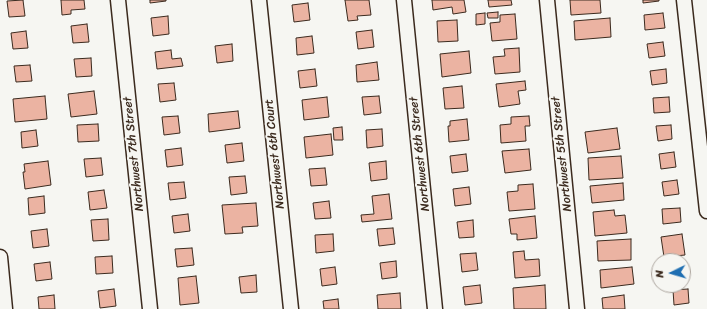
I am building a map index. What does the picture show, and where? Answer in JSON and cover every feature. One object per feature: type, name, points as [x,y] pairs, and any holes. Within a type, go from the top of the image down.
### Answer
[{"type":"street","name":"Northwest 7th Street","points":[[118,0],[150,309]]},
{"type":"street","name":"Northwest 6th Court","points":[[259,0],[291,309]]},
{"type":"street","name":"Northwest 6th Street","points":[[404,0],[435,309]]},
{"type":"street","name":"Northwest 5th Street","points":[[547,0],[577,309]]},
{"type":"street","points":[[684,0],[707,211]]},
{"type":"street","points":[[0,257],[5,309]]},
{"type":"building","points":[[23,0],[25,16],[9,17],[7,1]]},
{"type":"building","points":[[61,0],[84,0],[85,9],[71,10],[71,14],[62,15]]},
{"type":"building","points":[[150,0],[166,0],[166,1],[150,3]]},
{"type":"building","points":[[345,0],[369,0],[371,15],[357,16],[358,20],[348,21]]},
{"type":"building","points":[[432,0],[464,0],[466,12],[453,14],[452,7],[433,10]]},
{"type":"building","points":[[488,0],[511,0],[512,5],[489,7]]},
{"type":"building","points":[[570,0],[600,0],[601,13],[571,15]]},
{"type":"building","points":[[643,0],[659,0],[659,1],[643,3]]},
{"type":"building","points":[[308,3],[310,20],[294,22],[292,5]]},
{"type":"building","points":[[498,12],[498,18],[488,18],[487,13]]},
{"type":"building","points":[[485,13],[485,24],[476,25],[476,14]]},
{"type":"building","points":[[663,13],[665,28],[645,30],[644,15]]},
{"type":"building","points":[[515,14],[517,39],[492,41],[490,23],[500,22],[500,15]]},
{"type":"building","points":[[168,16],[169,34],[153,36],[151,18]]},
{"type":"building","points":[[610,18],[611,37],[575,40],[574,21]]},
{"type":"building","points":[[457,20],[458,41],[438,42],[437,21]]},
{"type":"building","points":[[87,24],[89,42],[73,43],[71,26]]},
{"type":"building","points":[[372,30],[374,47],[358,49],[356,32]]},
{"type":"building","points":[[26,31],[28,48],[13,49],[11,33]]},
{"type":"building","points":[[312,36],[314,53],[297,55],[296,38]]},
{"type":"building","points":[[663,42],[665,56],[649,58],[647,44]]},
{"type":"building","points":[[232,44],[233,61],[217,63],[215,46]]},
{"type":"building","points":[[519,48],[520,72],[495,74],[493,57],[505,56],[504,49]]},
{"type":"building","points":[[171,50],[172,59],[181,58],[183,66],[157,69],[155,52]]},
{"type":"building","points":[[469,51],[471,73],[442,77],[440,54]]},
{"type":"building","points":[[91,58],[92,76],[76,77],[74,59]]},
{"type":"building","points":[[377,62],[379,80],[357,82],[356,65]]},
{"type":"building","points":[[30,65],[32,81],[16,82],[14,66]]},
{"type":"building","points":[[315,69],[317,86],[300,88],[298,71]]},
{"type":"building","points":[[666,69],[667,83],[652,85],[650,71]]},
{"type":"building","points":[[525,81],[526,90],[518,91],[520,104],[499,107],[496,84]]},
{"type":"building","points":[[174,83],[176,100],[160,102],[158,84]]},
{"type":"building","points":[[462,86],[464,108],[445,109],[443,88]]},
{"type":"building","points":[[94,91],[97,114],[71,117],[68,94]]},
{"type":"building","points":[[45,96],[47,119],[15,122],[13,99]]},
{"type":"building","points":[[379,96],[381,113],[364,115],[362,97]]},
{"type":"building","points":[[327,97],[329,117],[304,120],[302,100]]},
{"type":"building","points":[[669,97],[670,112],[654,113],[653,98]]},
{"type":"building","points":[[238,111],[240,128],[209,132],[208,114]]},
{"type":"building","points":[[178,116],[180,133],[164,135],[162,117]]},
{"type":"building","points":[[529,116],[530,126],[525,126],[526,141],[501,143],[500,125],[511,124],[511,117]]},
{"type":"building","points":[[467,119],[469,140],[449,142],[448,126],[450,126],[450,121]]},
{"type":"building","points":[[98,124],[99,141],[78,142],[77,125]]},
{"type":"building","points":[[671,125],[672,139],[658,141],[656,126]]},
{"type":"building","points":[[342,127],[343,140],[334,140],[333,128]]},
{"type":"building","points":[[617,128],[620,149],[588,153],[585,132]]},
{"type":"building","points":[[382,129],[383,146],[367,148],[366,130]]},
{"type":"building","points":[[36,130],[38,146],[22,148],[21,132]]},
{"type":"building","points":[[331,134],[333,155],[306,158],[304,137]]},
{"type":"building","points":[[242,143],[244,161],[227,163],[225,145]]},
{"type":"building","points":[[181,148],[183,165],[167,167],[165,150]]},
{"type":"building","points":[[529,149],[531,170],[505,173],[502,151]]},
{"type":"building","points":[[674,152],[676,167],[661,169],[659,154]]},
{"type":"building","points":[[466,154],[468,171],[452,173],[450,156]]},
{"type":"building","points":[[621,156],[623,178],[589,180],[588,158]]},
{"type":"building","points":[[101,158],[103,175],[86,177],[84,159]]},
{"type":"building","points":[[48,161],[51,185],[25,189],[23,172],[25,172],[24,164]]},
{"type":"building","points":[[386,161],[387,179],[371,181],[369,163]]},
{"type":"building","points":[[325,168],[327,185],[311,186],[309,169]]},
{"type":"building","points":[[245,176],[247,193],[231,195],[229,177]]},
{"type":"building","points":[[677,180],[679,194],[664,196],[662,182]]},
{"type":"building","points":[[184,182],[186,198],[170,200],[168,183]]},
{"type":"building","points":[[623,183],[624,200],[592,203],[590,186]]},
{"type":"building","points":[[533,184],[535,209],[509,211],[507,192],[518,191],[518,185]]},
{"type":"building","points":[[469,187],[471,204],[455,206],[453,189]]},
{"type":"building","points":[[104,190],[107,208],[90,210],[88,192]]},
{"type":"building","points":[[389,194],[392,219],[362,222],[361,215],[374,214],[372,196]]},
{"type":"building","points":[[44,196],[45,213],[29,215],[28,198]]},
{"type":"building","points":[[329,201],[331,218],[315,219],[313,203]]},
{"type":"building","points":[[256,203],[258,226],[242,227],[243,233],[225,234],[222,205]]},
{"type":"building","points":[[680,208],[681,222],[663,224],[662,209]]},
{"type":"building","points":[[614,210],[615,216],[625,215],[627,233],[595,236],[593,212]]},
{"type":"building","points":[[188,214],[190,231],[174,233],[172,216]]},
{"type":"building","points":[[535,216],[537,238],[517,240],[517,234],[511,234],[509,219]]},
{"type":"building","points":[[108,219],[109,240],[93,241],[91,220]]},
{"type":"building","points":[[473,220],[474,237],[459,238],[457,222]]},
{"type":"building","points":[[393,228],[395,244],[379,246],[377,229]]},
{"type":"building","points":[[47,229],[49,246],[33,248],[31,231]]},
{"type":"building","points":[[333,234],[334,251],[316,253],[315,235]]},
{"type":"building","points":[[682,234],[685,253],[663,253],[661,237]]},
{"type":"building","points":[[631,239],[631,260],[598,261],[597,241]]},
{"type":"building","points":[[192,248],[194,265],[177,267],[175,249]]},
{"type":"building","points":[[524,251],[525,260],[539,259],[540,276],[515,278],[513,252]]},
{"type":"building","points":[[476,253],[478,270],[462,272],[460,254]]},
{"type":"building","points":[[112,256],[113,273],[96,274],[95,257]]},
{"type":"building","points":[[396,261],[397,277],[382,279],[380,263]]},
{"type":"building","points":[[50,262],[52,279],[36,281],[34,264]]},
{"type":"building","points":[[335,267],[337,284],[322,286],[320,269]]},
{"type":"building","points":[[632,267],[634,284],[601,288],[600,270]]},
{"type":"building","points":[[256,275],[257,292],[241,293],[239,277]]},
{"type":"building","points":[[196,276],[199,303],[180,305],[178,278]]},
{"type":"building","points":[[480,285],[482,303],[465,305],[463,287]]},
{"type":"building","points":[[545,285],[546,309],[514,309],[513,288]]},
{"type":"building","points":[[114,289],[116,306],[100,308],[98,291]]},
{"type":"building","points":[[400,293],[401,309],[378,309],[377,295]]},
{"type":"building","points":[[673,293],[688,293],[689,303],[674,305]]},
{"type":"building","points":[[54,295],[55,309],[39,309],[38,297]]},
{"type":"building","points":[[624,295],[625,309],[603,309],[602,298]]},
{"type":"building","points":[[338,299],[339,309],[324,309],[323,301]]}]
